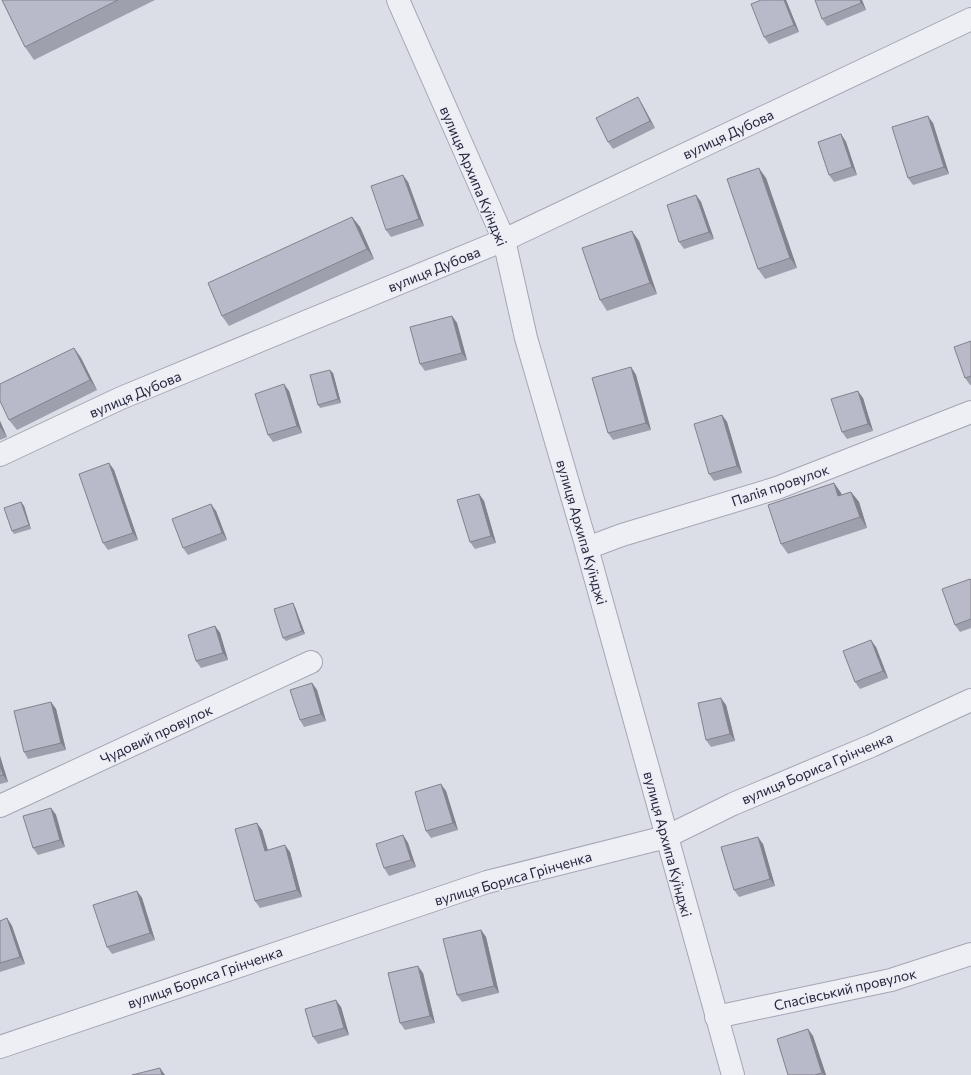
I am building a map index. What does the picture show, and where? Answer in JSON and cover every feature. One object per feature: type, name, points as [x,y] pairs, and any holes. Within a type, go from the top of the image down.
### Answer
[{"type":"street","name":"вулиця Архипа Куїнджі","points":[[398,0],[504,240],[526,338],[587,548],[716,1017],[730,1074]]},
{"type":"street","name":"вулиця Дубова","points":[[0,455],[121,398],[504,240],[971,19]]},
{"type":"street","name":"Палія провулок","points":[[587,548],[622,535],[777,488],[971,412]]},
{"type":"street","name":"Чудовий провулок","points":[[0,806],[311,662]]},
{"type":"street","name":"вулиця Бориса Грінченка","points":[[0,1047],[487,882],[666,837],[733,804],[871,746],[971,700]]},
{"type":"street","name":"Спасівський провулок","points":[[716,1017],[891,980],[971,954]]},
{"type":"building","points":[[2,0],[118,0],[25,47]]},
{"type":"building","points":[[761,0],[784,0],[794,25],[764,37],[751,4]]},
{"type":"building","points":[[815,0],[860,0],[861,3],[822,19]]},
{"type":"building","points":[[638,97],[650,121],[608,142],[596,118]]},
{"type":"building","points":[[928,116],[944,167],[908,178],[892,127]]},
{"type":"building","points":[[841,134],[852,167],[829,175],[818,142]]},
{"type":"building","points":[[759,168],[790,258],[758,269],[727,179]]},
{"type":"building","points":[[403,175],[419,219],[386,230],[371,186]]},
{"type":"building","points":[[696,195],[709,232],[679,242],[667,205]]},
{"type":"building","points":[[352,217],[367,249],[222,316],[208,283]]},
{"type":"building","points":[[632,231],[650,283],[600,300],[582,248]]},
{"type":"building","points":[[452,316],[462,353],[420,364],[410,327]]},
{"type":"building","points":[[971,341],[971,376],[965,378],[954,347]]},
{"type":"building","points":[[74,348],[90,380],[9,420],[0,401],[0,384]]},
{"type":"building","points":[[631,367],[646,423],[608,433],[592,378]]},
{"type":"building","points":[[330,370],[338,399],[318,405],[310,375]]},
{"type":"building","points":[[284,384],[297,426],[268,435],[255,394]]},
{"type":"building","points":[[858,391],[868,424],[842,432],[831,399]]},
{"type":"building","points":[[722,415],[737,466],[709,474],[694,424]]},
{"type":"building","points":[[109,463],[133,533],[103,543],[79,474]]},
{"type":"building","points":[[834,483],[838,496],[851,492],[860,517],[781,544],[768,505]]},
{"type":"building","points":[[479,494],[491,536],[470,542],[457,500]]},
{"type":"building","points":[[21,502],[29,525],[12,531],[4,508]]},
{"type":"building","points":[[211,504],[222,533],[183,548],[172,519]]},
{"type":"building","points":[[970,579],[971,619],[955,625],[942,589]]},
{"type":"building","points":[[293,603],[302,631],[283,638],[274,609]]},
{"type":"building","points":[[215,626],[223,653],[196,661],[188,635]]},
{"type":"building","points":[[871,640],[883,671],[855,682],[843,651]]},
{"type":"building","points":[[312,683],[321,714],[300,720],[290,690]]},
{"type":"building","points":[[721,698],[730,734],[706,740],[698,703]]},
{"type":"building","points":[[51,702],[61,743],[24,752],[14,711]]},
{"type":"building","points":[[0,765],[3,775],[0,776]]},
{"type":"building","points":[[441,784],[453,823],[426,831],[415,792]]},
{"type":"building","points":[[51,808],[60,840],[33,848],[23,816]]},
{"type":"building","points":[[257,823],[265,851],[285,845],[297,890],[255,901],[235,829]]},
{"type":"building","points":[[403,835],[411,860],[384,868],[376,844]]},
{"type":"building","points":[[758,837],[770,879],[734,890],[721,847]]},
{"type":"building","points":[[137,891],[150,933],[107,947],[93,905]]},
{"type":"building","points":[[7,918],[20,957],[0,963],[0,921]]},
{"type":"building","points":[[481,930],[494,986],[457,995],[443,939]]},
{"type":"building","points":[[418,966],[430,1016],[400,1023],[388,973]]},
{"type":"building","points":[[336,1000],[344,1028],[313,1037],[305,1009]]},
{"type":"building","points":[[808,1029],[822,1073],[815,1075],[788,1075],[777,1039]]},
{"type":"building","points":[[160,1068],[162,1075],[132,1075]]}]
